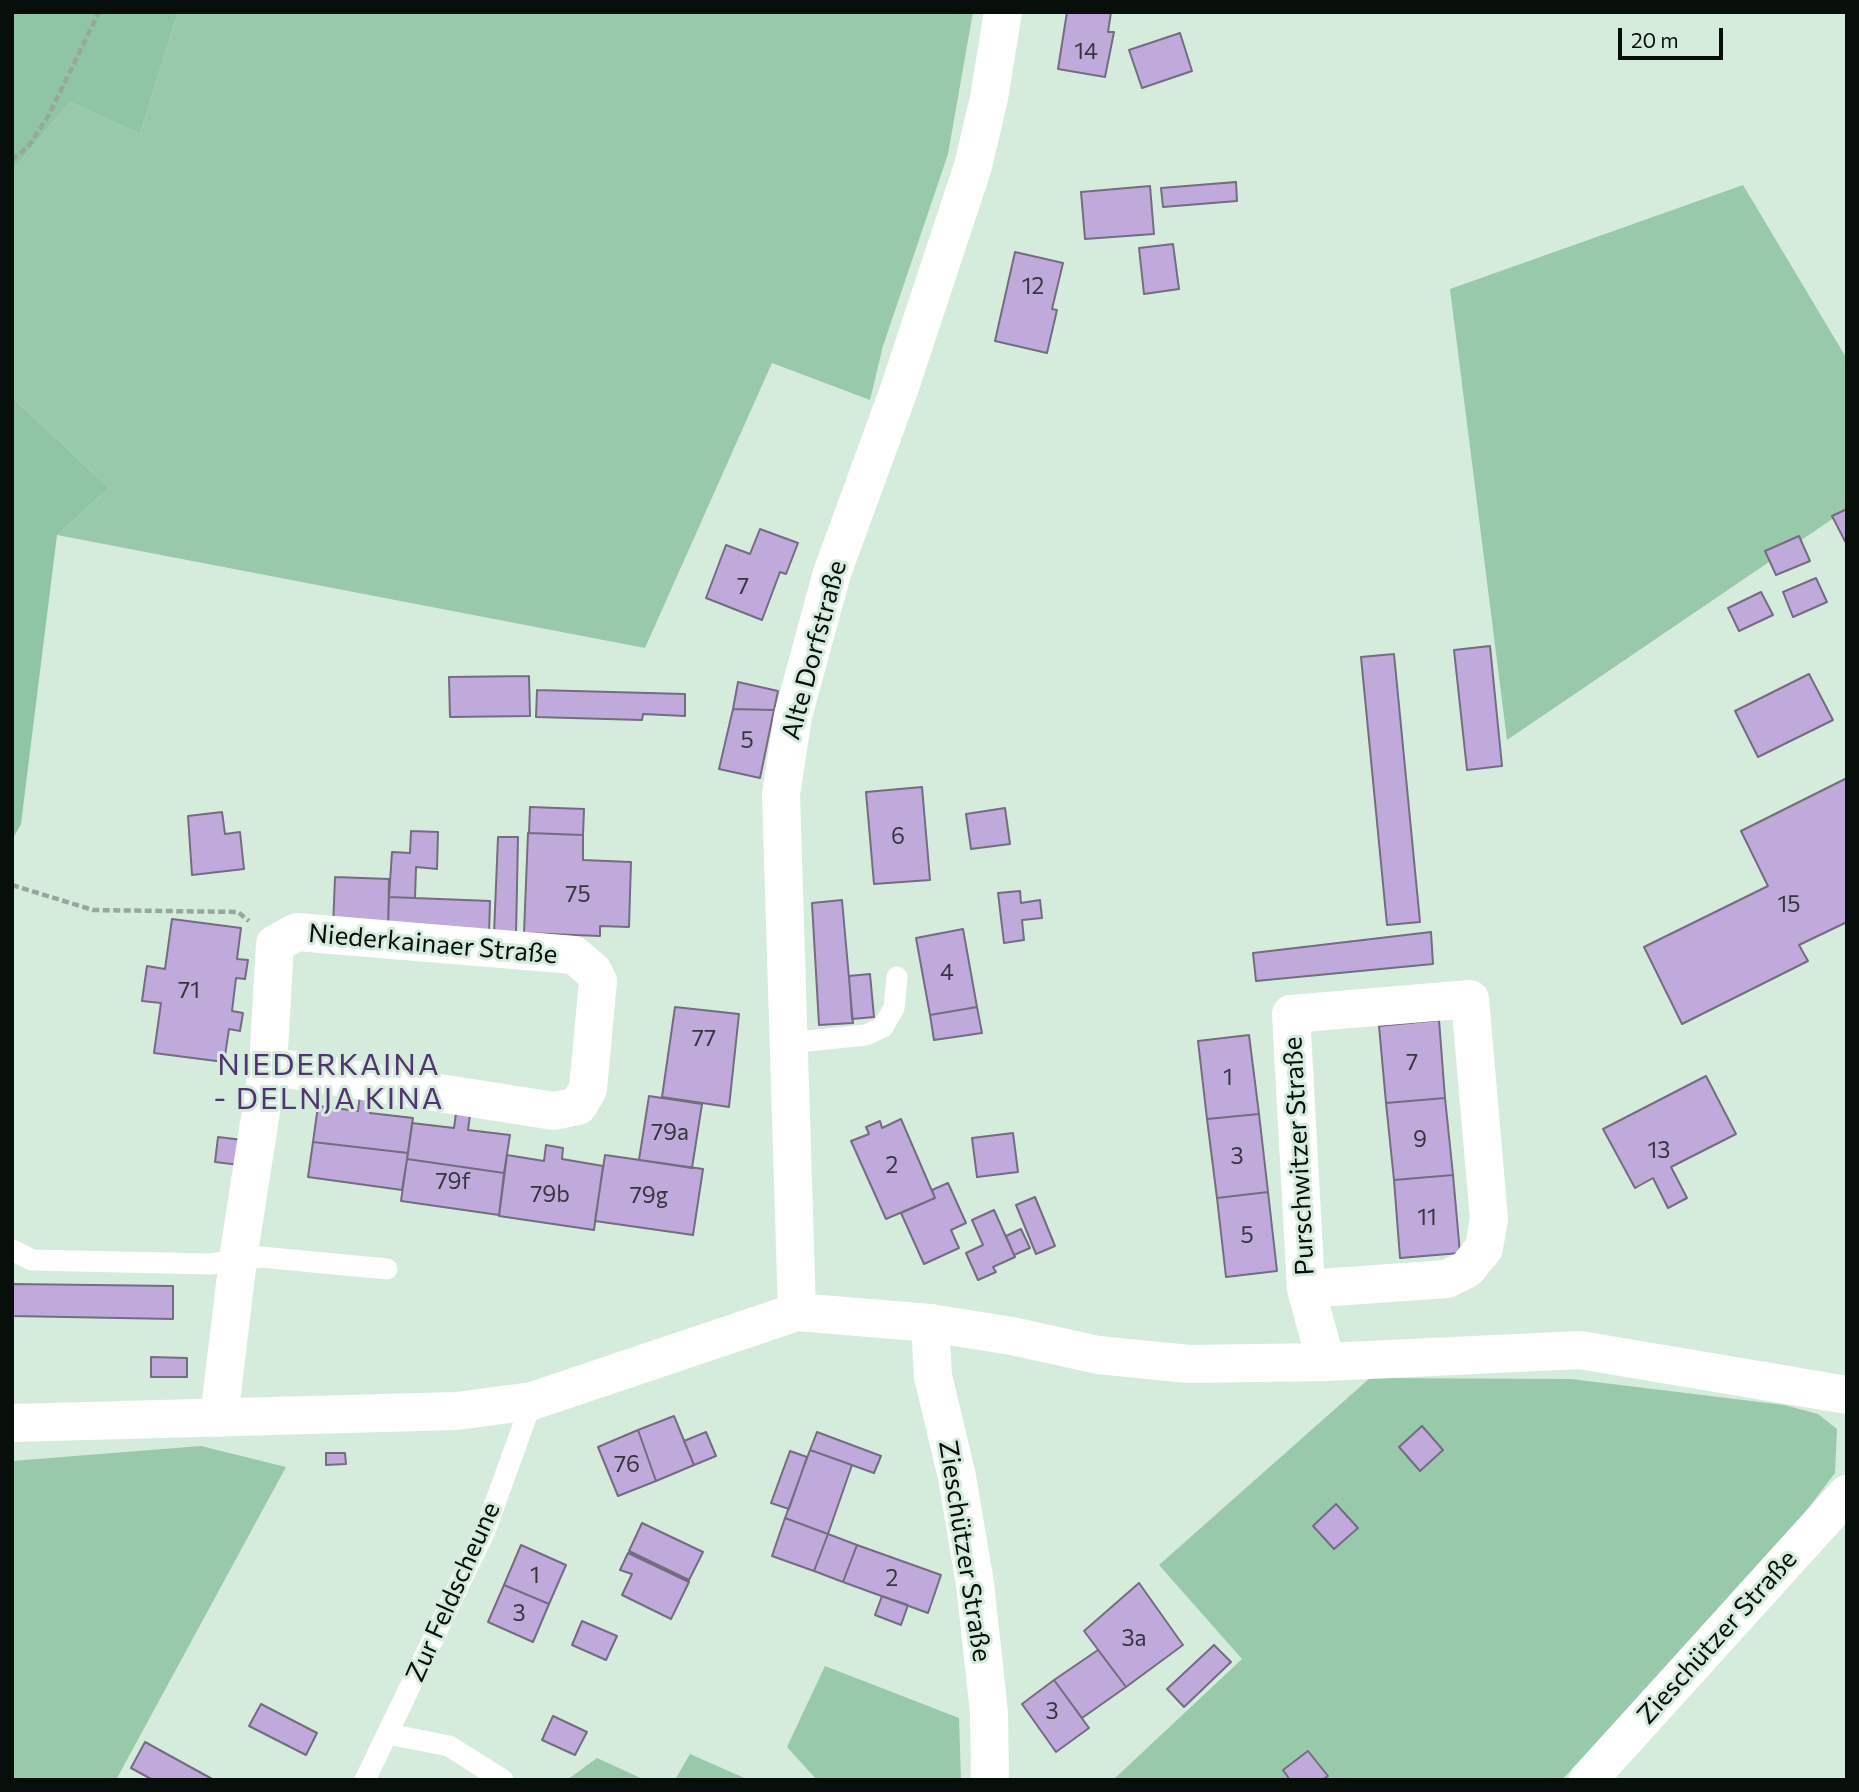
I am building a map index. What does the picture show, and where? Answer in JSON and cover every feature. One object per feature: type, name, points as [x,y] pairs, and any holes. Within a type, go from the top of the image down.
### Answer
[{"type":"street","name":"Alte Dorfstraße","points":[[797,1312],[780,794],[793,716],[832,573],[899,390],[973,166],[989,98],[1003,12]]},
{"type":"street","name":"Niederkainaer Straße","points":[[219,1418],[238,1259],[268,1066],[275,944],[297,932],[574,955],[593,971],[597,981],[588,1089],[578,1106],[554,1111],[268,1066]]},
{"type":"street","name":"Purschwitzer Straße","points":[[1306,1289],[1447,1279],[1467,1269],[1484,1248],[1489,1219],[1470,999],[1291,1014],[1306,1289],[1325,1362]]},
{"type":"street","points":[[12,1423],[457,1411],[532,1401],[797,1312],[930,1323],[1012,1336],[1098,1355],[1189,1364],[1325,1362],[1580,1350],[1847,1395]]},
{"type":"street","name":"Zieschützer Straße","points":[[930,1323],[933,1376],[957,1477],[975,1584],[989,1712],[990,1780]]},
{"type":"street","name":"Zieschützer Straße","points":[[1588,1780],[1847,1494]]},
{"type":"lane","points":[[788,1043],[866,1035],[883,1027],[894,1008],[897,977]]},
{"type":"lane","points":[[12,1250],[32,1260],[210,1264],[261,1257],[387,1269]]},
{"type":"lane","name":"Zur Feldscheune","points":[[365,1780],[485,1531],[532,1401]]},
{"type":"lane","points":[[388,1734],[449,1746],[503,1780]]},
{"type":"path","points":[[12,160],[28,147],[49,116],[99,12]]},
{"type":"path","points":[[12,885],[93,910],[238,912],[275,944]]},
{"type":"green space","points":[[12,12],[178,12],[140,134],[70,102],[12,171]]},
{"type":"green space","points":[[178,12],[973,12],[948,154],[883,346],[870,400],[772,363],[645,648],[57,535],[109,488],[12,397],[12,171],[70,102],[140,134]]},
{"type":"green space","points":[[1743,185],[1847,359],[1847,509],[1507,740],[1450,289]]},
{"type":"green space","points":[[12,397],[109,488],[57,535],[21,824],[12,840]]},
{"type":"green space","points":[[1370,1378],[1571,1379],[1784,1405],[1818,1414],[1837,1429],[1835,1473],[1794,1527],[1562,1780],[1113,1780],[1242,1659],[1159,1565]]},
{"type":"green space","points":[[201,1446],[286,1467],[116,1780],[12,1780],[12,1461]]},
{"type":"green space","points":[[825,1666],[959,1718],[961,1780],[817,1780],[787,1747]]},
{"type":"green space","points":[[690,1754],[749,1780],[675,1780]]},
{"type":"green space","points":[[597,1758],[645,1780],[567,1780]]},
{"type":"building","points":[[1067,12],[1111,12],[1108,32],[1114,32],[1105,77],[1058,69]]},
{"type":"building","points":[[1180,33],[1192,71],[1142,88],[1129,50]]},
{"type":"building","points":[[1236,182],[1237,201],[1163,207],[1161,188]]},
{"type":"building","points":[[1150,186],[1154,234],[1085,239],[1081,192]]},
{"type":"building","points":[[1173,244],[1179,289],[1144,294],[1139,248]]},
{"type":"building","points":[[1015,252],[1063,263],[1052,309],[1057,310],[1047,353],[995,341]]},
{"type":"building","points":[[1847,509],[1847,545],[1832,516]]},
{"type":"building","points":[[760,529],[798,543],[786,574],[780,572],[762,620],[706,598],[726,545],[750,554]]},
{"type":"building","points":[[1799,536],[1810,561],[1776,575],[1765,551]]},
{"type":"building","points":[[1816,578],[1827,602],[1793,617],[1783,592]]},
{"type":"building","points":[[1761,592],[1773,615],[1739,631],[1728,608]]},
{"type":"building","points":[[1490,646],[1502,766],[1467,770],[1454,650]]},
{"type":"building","points":[[1394,654],[1420,922],[1387,925],[1361,657]]},
{"type":"building","points":[[1809,674],[1833,720],[1758,757],[1735,711]]},
{"type":"building","points":[[529,676],[530,716],[450,717],[449,677]]},
{"type":"building","points":[[738,682],[778,691],[774,710],[733,709]]},
{"type":"building","points":[[537,690],[685,694],[685,716],[643,714],[642,720],[536,717]]},
{"type":"building","points":[[733,709],[774,710],[760,778],[719,769]]},
{"type":"building","points":[[1847,778],[1847,922],[1799,945],[1808,961],[1682,1024],[1644,947],[1768,886],[1741,831]]},
{"type":"building","points":[[922,787],[930,880],[874,884],[866,792]]},
{"type":"building","points":[[530,807],[584,809],[583,835],[529,833]]},
{"type":"building","points":[[1005,808],[1010,844],[971,849],[966,814]]},
{"type":"building","points":[[222,812],[225,834],[240,832],[244,869],[192,875],[188,816]]},
{"type":"building","points":[[411,831],[438,832],[437,869],[416,867],[415,898],[389,897],[392,852],[410,853]]},
{"type":"building","points":[[528,833],[583,835],[583,860],[631,862],[629,927],[600,926],[600,936],[524,933]]},
{"type":"building","points":[[498,837],[518,837],[516,935],[494,934]]},
{"type":"building","points":[[335,877],[389,879],[388,930],[333,928]]},
{"type":"building","points":[[1020,891],[1021,903],[1040,900],[1042,918],[1022,920],[1024,940],[1004,943],[998,893]]},
{"type":"building","points":[[389,897],[490,901],[489,934],[388,930]]},
{"type":"building","points":[[842,900],[853,1023],[819,1025],[812,903]]},
{"type":"building","points":[[172,919],[241,928],[237,959],[248,960],[245,979],[236,978],[232,1011],[243,1013],[240,1031],[229,1029],[224,1062],[154,1053],[161,1003],[142,1001],[147,966],[165,969]]},
{"type":"building","points":[[963,929],[977,1007],[930,1015],[916,938]]},
{"type":"building","points":[[1431,932],[1433,964],[1256,981],[1253,953]]},
{"type":"building","points":[[870,974],[874,1017],[852,1019],[849,976]]},
{"type":"building","points":[[675,1007],[739,1014],[729,1107],[662,1097]]},
{"type":"building","points":[[977,1007],[982,1033],[934,1040],[930,1015]]},
{"type":"building","points":[[1439,1020],[1445,1098],[1386,1103],[1379,1026]]},
{"type":"building","points":[[1249,1035],[1259,1114],[1207,1119],[1198,1041]]},
{"type":"building","points":[[1706,1076],[1736,1134],[1671,1167],[1687,1198],[1668,1208],[1653,1178],[1635,1188],[1603,1129]]},
{"type":"building","points":[[360,1095],[373,1097],[370,1113],[413,1118],[408,1153],[313,1142],[318,1106],[358,1111]]},
{"type":"building","points":[[649,1096],[702,1104],[692,1168],[639,1160]]},
{"type":"building","points":[[1445,1098],[1453,1175],[1394,1180],[1386,1103]]},
{"type":"building","points":[[456,1113],[470,1115],[468,1130],[510,1135],[504,1173],[407,1159],[412,1123],[454,1128]]},
{"type":"building","points":[[1259,1114],[1268,1192],[1217,1198],[1207,1119]]},
{"type":"building","points":[[901,1119],[935,1198],[886,1219],[851,1141],[869,1134],[866,1127],[880,1121],[882,1128]]},
{"type":"building","points":[[1013,1133],[1018,1172],[977,1177],[972,1138]]},
{"type":"building","points":[[218,1137],[243,1140],[240,1165],[215,1162]]},
{"type":"building","points":[[313,1142],[408,1153],[402,1190],[308,1177]]},
{"type":"building","points":[[546,1145],[563,1148],[562,1159],[603,1166],[594,1230],[499,1216],[507,1155],[544,1161]]},
{"type":"building","points":[[605,1155],[703,1169],[693,1235],[595,1221]]},
{"type":"building","points":[[407,1159],[504,1173],[499,1215],[401,1201]]},
{"type":"building","points":[[1453,1175],[1460,1253],[1400,1258],[1394,1180]]},
{"type":"building","points":[[948,1183],[966,1223],[951,1230],[959,1248],[924,1264],[901,1213],[935,1198],[932,1190]]},
{"type":"building","points":[[1268,1192],[1277,1271],[1226,1277],[1217,1198]]},
{"type":"building","points":[[1035,1197],[1055,1246],[1036,1254],[1016,1205]]},
{"type":"building","points":[[994,1210],[1015,1257],[993,1267],[996,1272],[978,1280],[966,1253],[983,1245],[972,1220]]},
{"type":"building","points":[[1021,1229],[1030,1248],[1014,1255],[1006,1236]]},
{"type":"building","points":[[12,1284],[173,1286],[173,1319],[12,1316]]},
{"type":"building","points":[[151,1357],[187,1358],[187,1377],[151,1377]]},
{"type":"building","points":[[674,1416],[694,1465],[656,1481],[638,1430]]},
{"type":"building","points":[[1422,1426],[1443,1450],[1420,1471],[1399,1447]]},
{"type":"building","points":[[638,1430],[656,1481],[618,1496],[598,1447]]},
{"type":"building","points":[[706,1432],[716,1456],[694,1465],[684,1441]]},
{"type":"building","points":[[817,1432],[881,1456],[874,1473],[810,1450]]},
{"type":"building","points":[[810,1450],[852,1465],[828,1534],[785,1518]]},
{"type":"building","points":[[790,1451],[807,1457],[789,1509],[771,1503]]},
{"type":"building","points":[[326,1453],[345,1453],[346,1464],[326,1465]]},
{"type":"building","points":[[1336,1504],[1358,1528],[1334,1549],[1313,1526]]},
{"type":"building","points":[[785,1518],[828,1534],[814,1571],[772,1556]]},
{"type":"building","points":[[642,1523],[703,1552],[689,1580],[629,1551]]},
{"type":"building","points":[[828,1534],[857,1545],[843,1582],[814,1571]]},
{"type":"building","points":[[521,1545],[566,1565],[549,1604],[504,1585]]},
{"type":"building","points":[[857,1545],[941,1575],[928,1613],[843,1582]]},
{"type":"building","points":[[628,1553],[689,1582],[671,1619],[622,1595],[632,1574],[620,1570]]},
{"type":"building","points":[[1139,1583],[1183,1645],[1126,1687],[1084,1631]]},
{"type":"building","points":[[504,1585],[549,1604],[533,1642],[488,1622]]},
{"type":"building","points":[[882,1596],[908,1605],[901,1625],[875,1615]]},
{"type":"building","points":[[582,1621],[617,1636],[606,1660],[572,1645]]},
{"type":"building","points":[[1214,1645],[1231,1662],[1184,1707],[1167,1689]]},
{"type":"building","points":[[1098,1650],[1126,1687],[1082,1718],[1054,1680]]},
{"type":"building","points":[[1054,1680],[1089,1728],[1056,1752],[1022,1704]]},
{"type":"building","points":[[261,1704],[317,1733],[306,1755],[249,1726]]},
{"type":"building","points":[[553,1716],[587,1732],[575,1755],[542,1740]]},
{"type":"building","points":[[145,1742],[214,1780],[153,1780],[131,1768]]},
{"type":"building","points":[[1308,1751],[1328,1776],[1322,1780],[1290,1780],[1283,1770]]},
{"type":"district","name":"NIEDERKAINA - DELNJA KINA","points":[[329,1082]]}]
